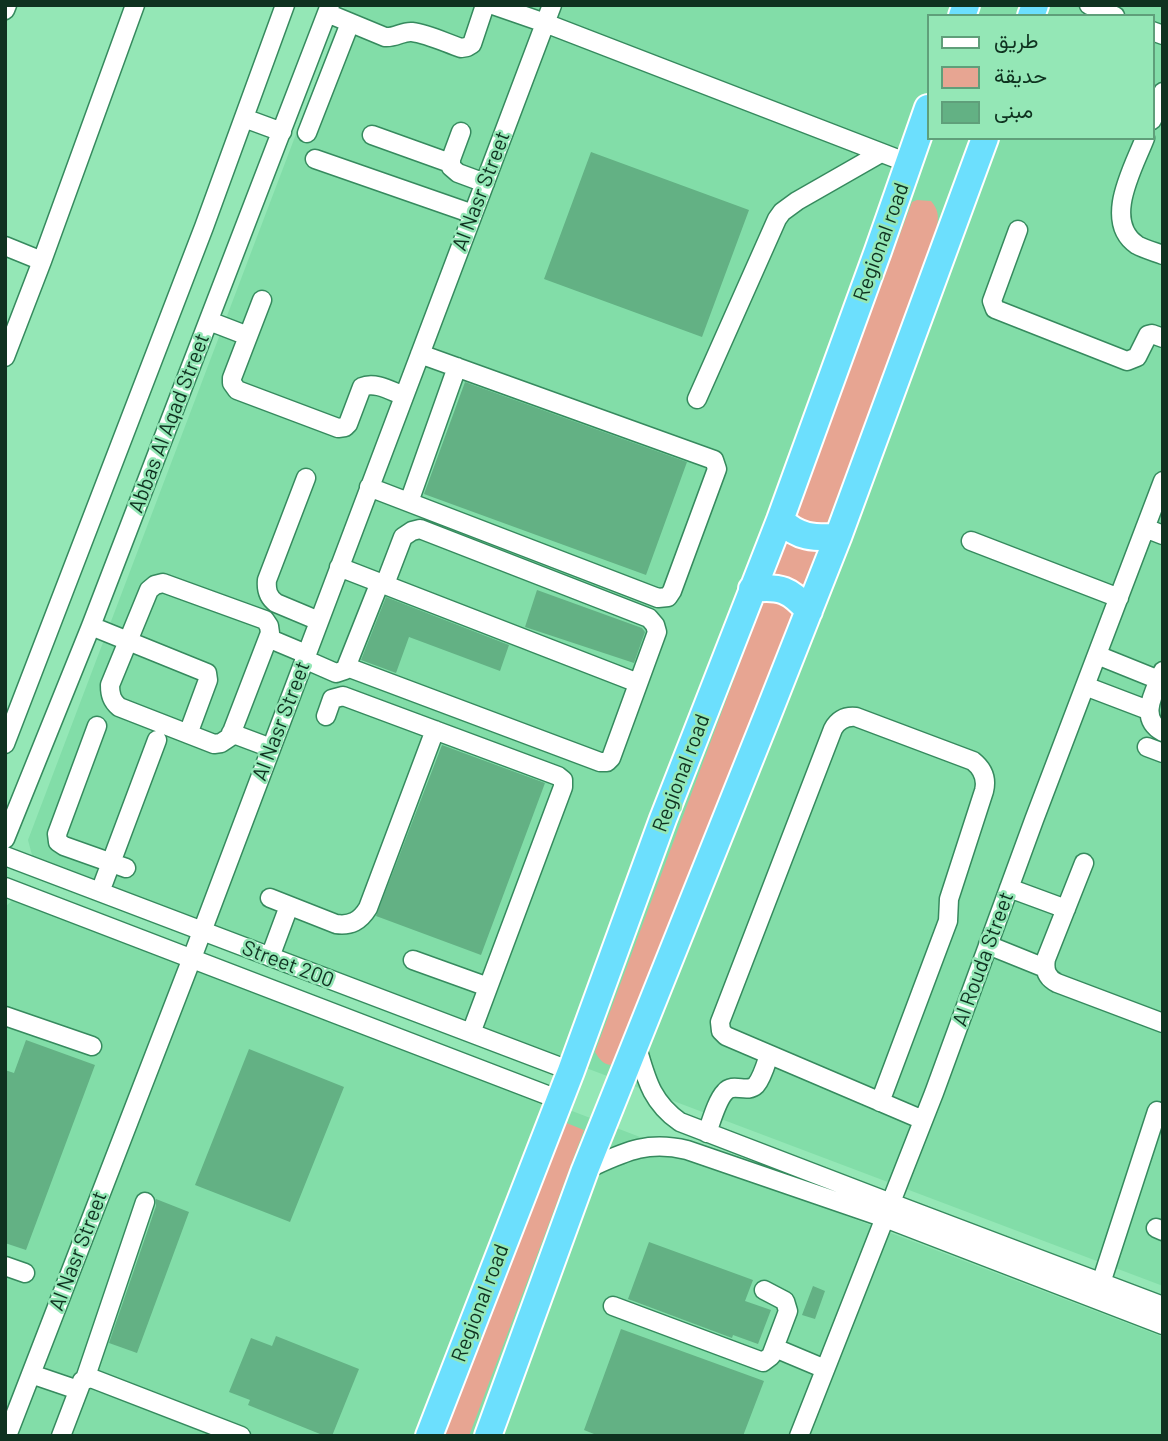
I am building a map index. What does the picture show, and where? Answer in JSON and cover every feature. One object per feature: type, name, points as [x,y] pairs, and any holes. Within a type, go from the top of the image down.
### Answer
[{"type":"highway","name":"Regional road","points":[[429,1436],[571,1071],[663,818],[780,520],[926,114]]},
{"type":"highway","points":[[488,1436],[585,1170],[838,537],[984,140]]},
{"type":"highway","points":[[780,520],[804,536],[838,537]]},
{"type":"highway","points":[[752,589],[783,589],[796,597],[809,611]]},
{"type":"street","points":[[5,10],[7,5]]},
{"type":"street","points":[[5,357],[43,261],[135,5]]},
{"type":"street","name":"Abbas Al Aqad Street","points":[[5,744],[285,5]]},
{"type":"street","points":[[329,9],[350,23],[385,37],[407,32],[416,33],[461,48],[472,44],[485,5]]},
{"type":"street","points":[[493,5],[908,163]]},
{"type":"street","name":"Al Nasr Street","points":[[7,1436],[192,958],[552,5]]},
{"type":"street","points":[[1089,5],[1110,14]]},
{"type":"street","name":"Abbas Al Aqad Street","points":[[5,839],[92,626],[329,9]]},
{"type":"street","points":[[307,133],[350,23]]},
{"type":"street","points":[[302,83],[324,92]]},
{"type":"street","points":[[1154,115],[1163,92]]},
{"type":"street","points":[[244,118],[282,132]]},
{"type":"street","points":[[450,163],[461,132]]},
{"type":"street","points":[[372,135],[450,163],[454,170],[485,183]]},
{"type":"street","points":[[1144,140],[1121,201],[1122,220],[1128,234],[1138,245],[1163,255]]},
{"type":"street","points":[[697,399],[782,212],[881,153]]},
{"type":"street","points":[[315,159],[472,215]]},
{"type":"street","points":[[1018,230],[992,301],[995,309],[1127,360],[1137,357],[1148,335],[1163,338]]},
{"type":"street","points":[[5,246],[43,261]]},
{"type":"street","points":[[262,300],[232,378],[237,390],[338,428],[348,424],[364,385],[371,384],[404,396]]},
{"type":"street","points":[[209,321],[248,336]]},
{"type":"street","points":[[369,487],[663,598],[668,597],[672,591],[717,469],[716,463],[420,354]]},
{"type":"street","points":[[409,502],[457,367]]},
{"type":"street","points":[[306,478],[267,580],[267,587],[270,598],[276,603],[319,621]]},
{"type":"street","name":"Al Rouda Street","points":[[799,1436],[923,1120],[1085,686],[1161,492]]},
{"type":"street","points":[[1145,528],[1163,535]]},
{"type":"street","points":[[268,638],[336,673],[341,672],[347,667],[403,537],[420,529],[649,618],[657,632],[611,758],[604,763],[347,667]]},
{"type":"street","points":[[971,541],[1119,598]]},
{"type":"street","points":[[339,567],[638,682]]},
{"type":"street","points":[[163,583],[265,620],[270,630],[268,638],[226,741],[217,744],[119,707],[110,694],[110,685],[128,641],[149,590],[155,584],[163,583]]},
{"type":"street","points":[[92,626],[207,673],[208,680],[188,734]]},
{"type":"street","points":[[1097,655],[1161,675],[1148,710],[1153,724],[1163,732]]},
{"type":"street","points":[[1085,686],[1148,710]]},
{"type":"street","points":[[326,716],[332,699],[343,696],[563,780],[563,787],[471,1033]]},
{"type":"street","points":[[880,1102],[948,921],[949,900],[985,785],[982,769],[973,761],[856,717],[846,717],[836,724],[720,1022],[721,1031],[726,1037],[769,1055],[880,1102],[923,1120]]},
{"type":"street","points":[[97,726],[57,838],[64,846],[119,865]]},
{"type":"street","points":[[270,898],[336,924],[346,925],[363,916],[435,730]]},
{"type":"street","points":[[231,733],[271,748]]},
{"type":"street","points":[[100,892],[119,865],[157,740]]},
{"type":"street","name":"Street 200","points":[[5,856],[571,1071]]},
{"type":"street","points":[[1084,863],[1046,959],[1048,976],[1057,983],[1163,1023]]},
{"type":"street","name":"Street 200","points":[[5,887],[560,1100]]},
{"type":"street","points":[[1009,888],[1066,909]]},
{"type":"street","points":[[271,957],[289,906]]},
{"type":"street","points":[[988,945],[1045,968]]},
{"type":"street","points":[[413,960],[488,987]]},
{"type":"street","points":[[5,1016],[92,1046]]},
{"type":"street","points":[[636,1044],[651,1092],[659,1104],[680,1122],[1163,1325]]},
{"type":"street","points":[[707,1133],[724,1092],[731,1088],[754,1087],[769,1055]]},
{"type":"street","points":[[1101,1283],[1157,1111]]},
{"type":"street","points":[[585,1170],[632,1150],[655,1145],[668,1146],[888,1211],[1163,1306]]},
{"type":"street","points":[[61,1436],[82,1385],[145,1202]]},
{"type":"street","points":[[5,1266],[25,1273]]},
{"type":"street","points":[[612,1306],[763,1362],[769,1359],[775,1348],[788,1308],[781,1297],[764,1290]]},
{"type":"street","points":[[775,1348],[825,1369]]},
{"type":"street","points":[[31,1374],[82,1385],[93,1378],[241,1436]]},
{"type":"shaded area","points":[[345,5],[1163,5],[1163,1286],[33,859],[28,840]]},
{"type":"shaded area","points":[[15,898],[1163,1337],[1163,1436],[5,1436],[5,907]]},
{"type":"green space","points":[[931,201],[937,210],[938,219],[916,289],[618,1064],[607,1064],[595,1052],[912,202]]},
{"type":"green space","points":[[564,1122],[584,1130],[469,1436],[443,1436]]},
{"type":"building","points":[[591,152],[749,210],[702,337],[544,279]]},
{"type":"building","points":[[465,382],[687,462],[646,575],[424,494]]},
{"type":"building","points":[[537,590],[642,628],[645,632],[634,663],[525,627]]},
{"type":"building","points":[[386,597],[509,645],[500,671],[409,637],[396,673],[361,660]]},
{"type":"building","points":[[442,745],[545,783],[481,955],[376,916]]},
{"type":"building","points":[[26,1040],[95,1065],[26,1250],[5,1243],[5,1070],[14,1073]]},
{"type":"building","points":[[249,1049],[344,1087],[290,1222],[195,1185]]},
{"type":"building","points":[[156,1199],[189,1212],[137,1353],[109,1343],[156,1206]]},
{"type":"building","points":[[649,1242],[753,1280],[745,1301],[771,1310],[758,1344],[733,1335],[732,1338],[628,1299]]},
{"type":"building","points":[[813,1286],[825,1291],[815,1319],[802,1315]]},
{"type":"building","points":[[621,1329],[764,1381],[743,1436],[599,1436],[584,1430]]},
{"type":"building","points":[[276,1336],[359,1369],[332,1436],[325,1436],[248,1405],[250,1400],[229,1392],[251,1338],[272,1346]]}]
